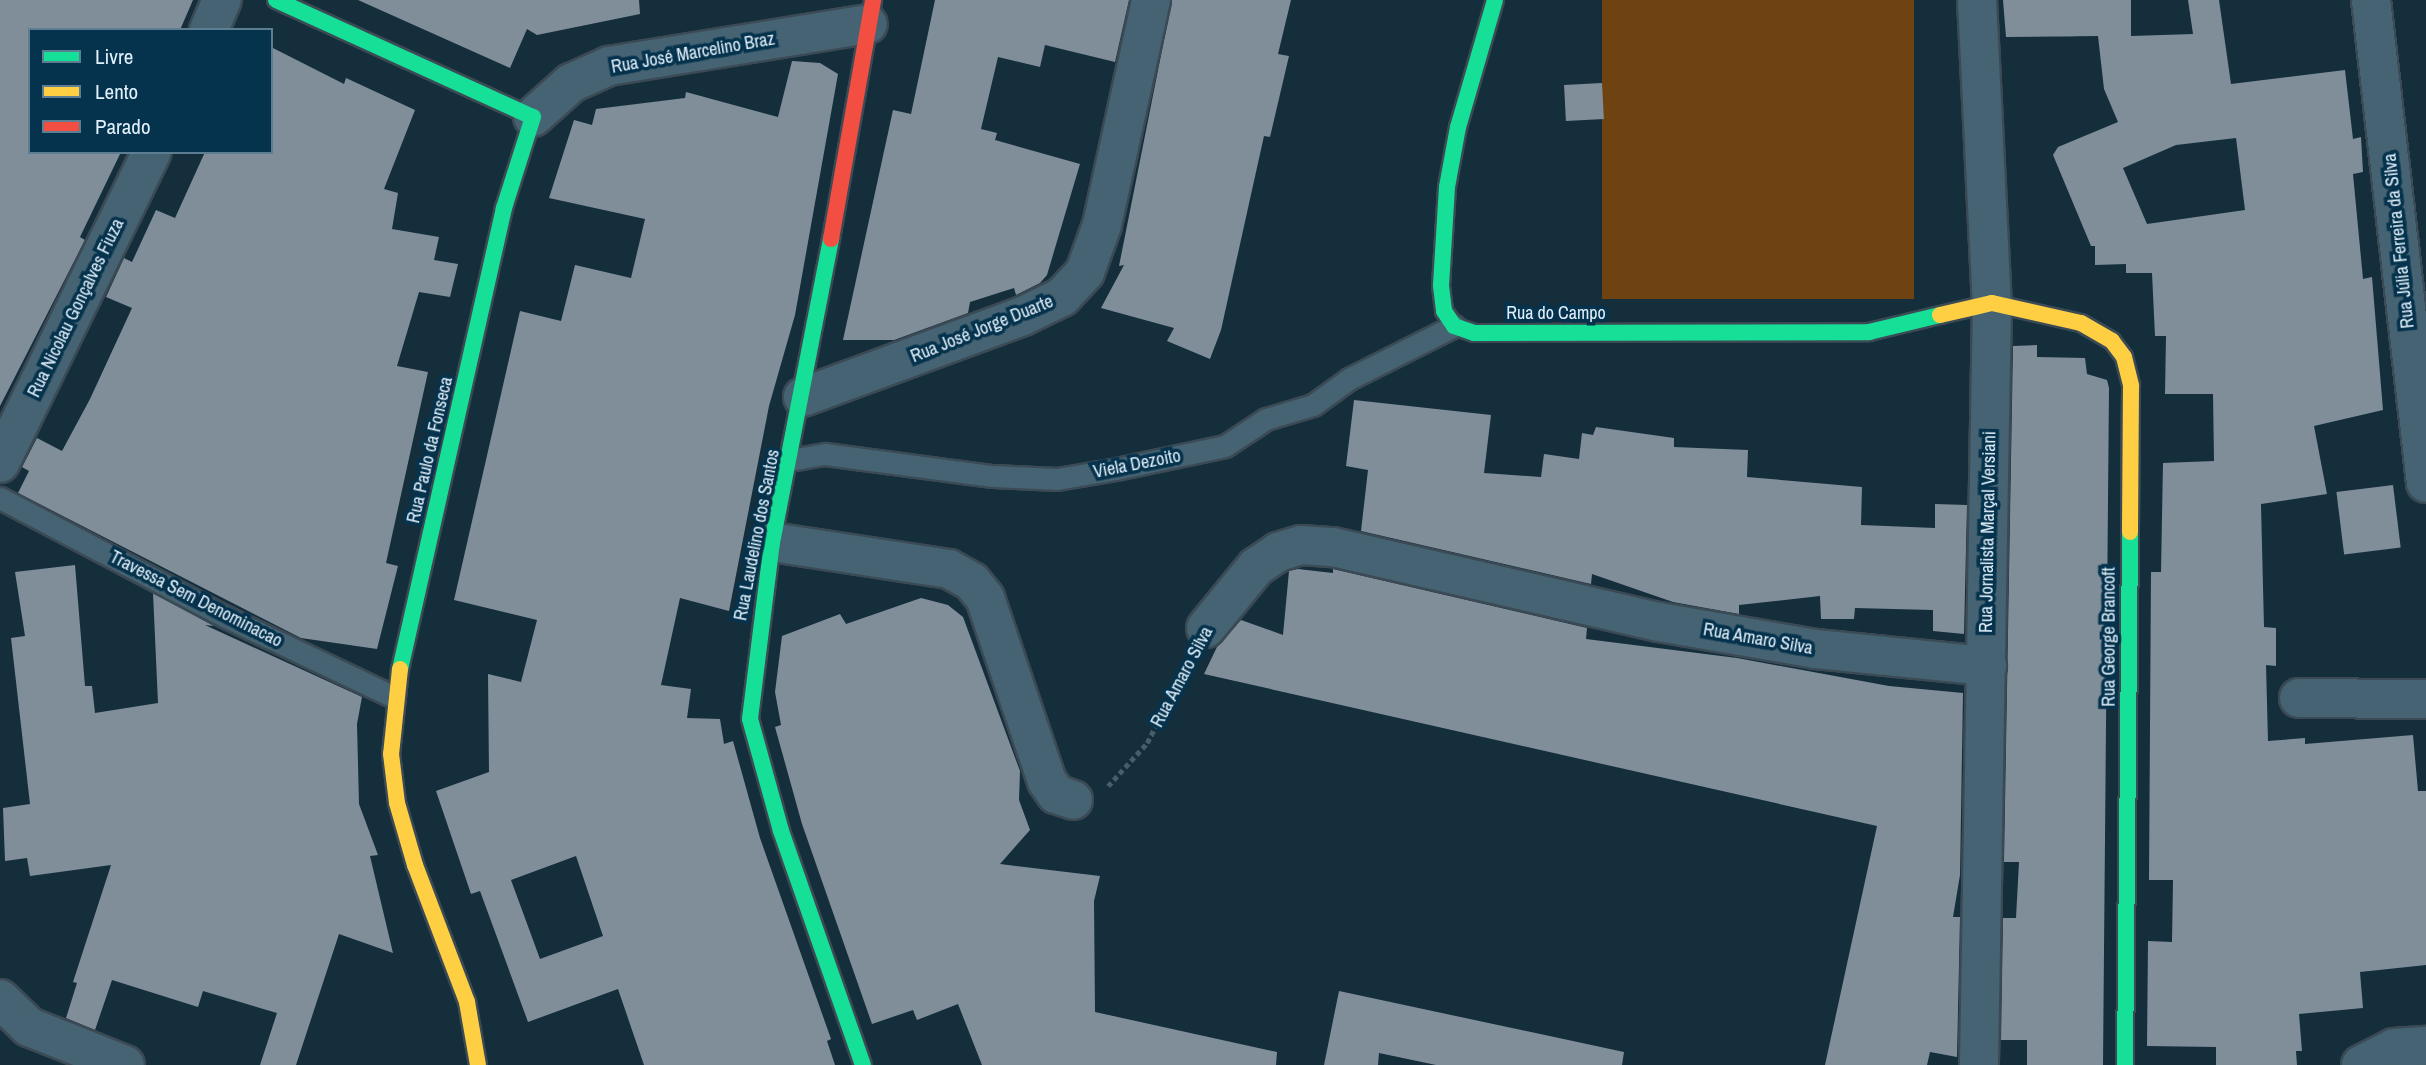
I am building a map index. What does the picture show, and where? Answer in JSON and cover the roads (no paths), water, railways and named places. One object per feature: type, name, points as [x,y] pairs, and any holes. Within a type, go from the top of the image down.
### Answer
[{"type":"street","points":[[210,28],[222,0]]},
{"type":"street","points":[[276,0],[533,117]]},
{"type":"street","name":"Rua José Jorge Duarte","points":[[803,397],[1023,316],[1062,297],[1086,272],[1101,225],[1151,0]]},
{"type":"street","points":[[1454,326],[1444,311],[1441,286],[1447,187],[1458,127],[1496,0]]},
{"type":"street","name":"Rua Jornalista Marçal Versiani","points":[[1977,0],[1992,303],[1979,1065]]},
{"type":"street","name":"Rua Júlia Ferreira da Silva","points":[[2371,0],[2426,482]]},
{"type":"street","name":"Rua José Marcelino Braz","points":[[533,117],[571,83],[609,66],[871,12]]},
{"type":"street","name":"Rua Laudelino dos Santos","points":[[863,1065],[782,831],[750,719],[772,542],[803,397],[871,12]]},
{"type":"street","name":"Rua Paulo da Fonseca","points":[[478,1065],[467,1002],[415,865],[397,803],[391,754],[394,697],[504,208],[533,117]]},
{"type":"street","name":"Rua Nicolau Gonçalves Fiuza","points":[[0,463],[151,154]]},
{"type":"street","name":"Rua do Campo","points":[[1454,326],[1474,333],[1869,332],[1992,303]]},
{"type":"street","name":"Rua George Brancoft","points":[[1992,303],[2081,323],[2112,341],[2124,357],[2131,386],[2125,1065]]},
{"type":"street","points":[[772,542],[949,569],[972,583],[985,598],[1046,781],[1056,794],[1073,800]]},
{"type":"street","name":"Rua Amaro Silva","points":[[1206,628],[1256,567],[1278,552],[1301,545],[1333,547],[1659,622],[1816,649],[1987,666]]},
{"type":"street","points":[[2299,698],[2426,699]]},
{"type":"street","points":[[4,1011],[29,1027],[125,1065]]},
{"type":"street","points":[[2361,1065],[2394,1048],[2426,1046]]},
{"type":"lane","name":"Viela Dezoito","points":[[790,460],[825,454],[993,477],[1057,479],[1116,469],[1226,446],[1266,419],[1313,405],[1349,379],[1454,326]]},
{"type":"lane","name":"Travessa Sem Denominacao","points":[[0,498],[226,617],[394,697]]}]
